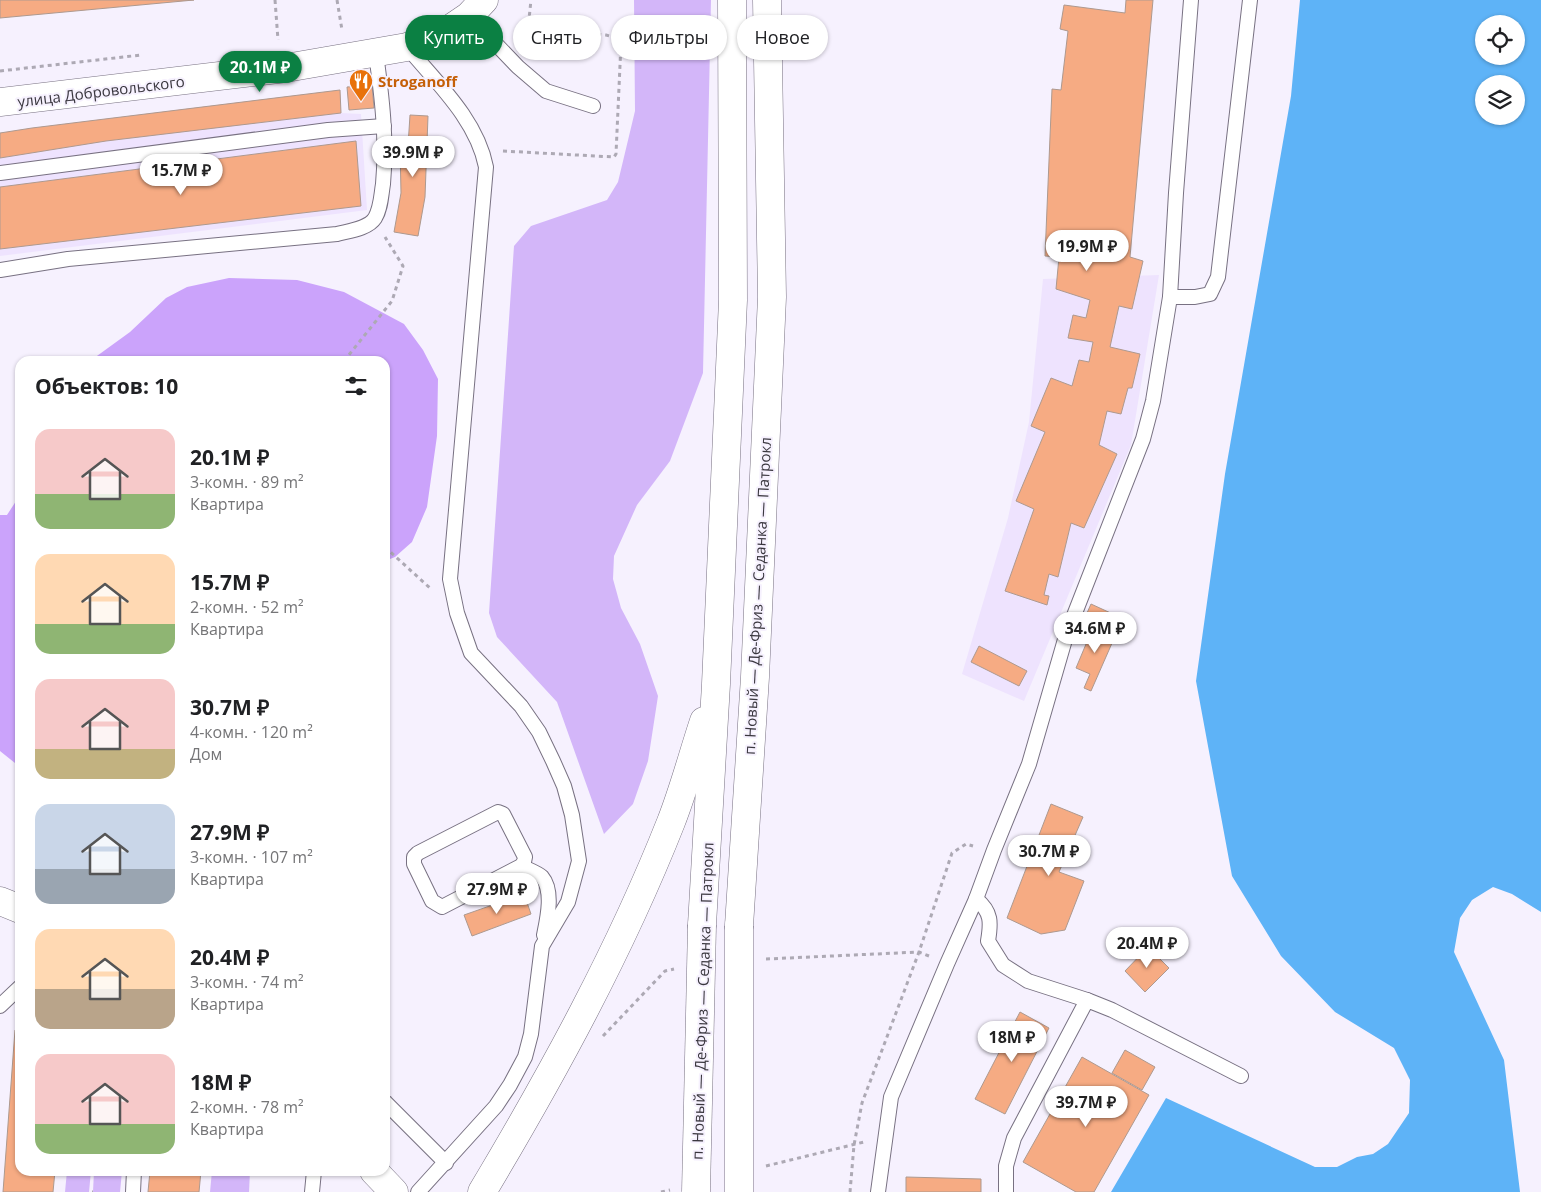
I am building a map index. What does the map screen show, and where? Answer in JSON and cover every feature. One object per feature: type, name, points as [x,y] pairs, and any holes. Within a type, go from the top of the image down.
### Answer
[{"type":"main road","name":"п. Новый — Де-Фриз — Седанка — Патрокл","points":[[683,1191],[702,926],[716,684],[733,300],[732,0]]},
{"type":"main road","name":"п. Новый — Де-Фриз — Седанка — Патрокл","points":[[739,1192],[738,926],[755,677],[772,297],[767,0]]},
{"type":"main road","name":"улица Добровольского","points":[[0,102],[210,78],[376,54],[405,48]]},
{"type":"main road","points":[[482,1192],[529,1114],[568,1042],[635,905],[671,820],[716,684]]},
{"type":"main road","points":[[0,901],[15,907]]},
{"type":"main road","points":[[379,1176],[394,1192]]},
{"type":"lane","points":[[878,1192],[884,1137],[891,1097],[976,899],[1029,764],[1066,636],[1081,594],[1144,439],[1153,401],[1170,297],[1191,0]]},
{"type":"lane","points":[[1170,297],[1195,297],[1210,294],[1218,278],[1250,0]]},
{"type":"lane","points":[[476,8],[518,67],[546,91],[593,106]]},
{"type":"lane","points":[[0,270],[68,260],[337,234],[358,229],[374,219],[381,203],[384,170],[384,126],[376,54]]},
{"type":"lane","points":[[419,60],[464,115],[483,150],[486,167],[450,579],[457,613],[471,653],[520,706],[539,732],[564,786],[572,815],[579,861],[568,902],[542,946]]},
{"type":"lane","points":[[0,173],[318,132],[384,126]]},
{"type":"lane","points":[[498,812],[503,814],[525,857],[521,866],[442,907],[432,901],[414,864],[414,858],[418,853],[498,812]]},
{"type":"lane","points":[[418,1192],[496,1106],[510,1086],[525,1057],[531,1034],[549,893],[542,877],[521,866]]},
{"type":"lane","points":[[976,899],[985,909],[992,922],[988,941],[1003,965],[1028,981],[1112,1010],[1241,1076]]},
{"type":"lane","points":[[0,1006],[15,992]]},
{"type":"lane","points":[[1006,1192],[1006,1166],[1014,1138],[1087,1000]]},
{"type":"lane","points":[[390,1107],[446,1163]]},
{"type":"lane","points":[[133,1192],[134,1176]]},
{"type":"lane","points":[[312,1192],[314,1176]]},
{"type":"path","points":[[275,0],[278,40]]},
{"type":"path","points":[[337,0],[342,33]]},
{"type":"path","points":[[348,356],[392,301],[403,266],[374,219]]},
{"type":"path","points":[[390,552],[457,613]]},
{"type":"path","points":[[850,1192],[854,1145],[862,1103],[915,961],[952,853],[966,844],[994,850]]},
{"type":"path","points":[[758,1168],[884,1137]]},
{"type":"path","points":[[661,1192],[683,1191]]},
{"type":"shaded area","points":[[634,0],[711,0],[711,15],[634,15]]},
{"type":"shaded area","points":[[635,60],[710,60],[703,373],[670,461],[637,505],[614,556],[613,579],[621,608],[640,644],[658,696],[648,761],[633,804],[604,834],[557,702],[497,637],[489,613],[514,246],[531,226],[607,200],[618,182],[635,111]]},
{"type":"shaded area","points":[[340,90],[341,113],[361,114],[367,210],[0,256],[0,133]]},
{"type":"shaded area","points":[[1159,275],[1131,445],[1024,701],[962,674],[1008,518],[1029,422],[1043,279]]},
{"type":"shaded area","points":[[229,278],[297,280],[344,292],[404,324],[423,350],[438,379],[437,436],[427,507],[412,542],[395,557],[390,559],[390,356],[97,356],[130,332],[166,298],[187,287]]},
{"type":"shaded area","points":[[15,503],[15,763],[0,751],[0,515],[7,515]]},
{"type":"shaded area","points":[[67,1176],[91,1176],[89,1192],[65,1192]]},
{"type":"shaded area","points":[[94,1176],[122,1176],[120,1192],[93,1192]]},
{"type":"shaded area","points":[[212,1176],[250,1176],[249,1192],[210,1192]]},
{"type":"water","points":[[1300,0],[1541,0],[1541,912],[1512,894],[1493,887],[1472,900],[1460,918],[1454,952],[1504,1060],[1520,1192],[1111,1192],[1166,1098],[1315,1167],[1337,1167],[1357,1157],[1373,1154],[1388,1144],[1409,1113],[1410,1080],[1394,1048],[1335,1012],[1281,956],[1232,876],[1196,681],[1225,474],[1291,96]]},
{"type":"building","points":[[0,0],[194,0],[0,18]]},
{"type":"building","points":[[1126,0],[1153,0],[1130,257],[1143,261],[1132,309],[1119,306],[1110,347],[1140,354],[1132,388],[1128,388],[1121,414],[1107,411],[1099,445],[1117,454],[1084,528],[1071,523],[1058,577],[1049,574],[1044,595],[1049,596],[1047,605],[1005,591],[1034,509],[1016,501],[1045,432],[1031,426],[1051,378],[1072,386],[1079,360],[1089,362],[1093,342],[1068,338],[1073,315],[1086,318],[1090,300],[1056,289],[1059,257],[1045,256],[1052,89],[1061,90],[1068,31],[1060,29],[1064,5],[1125,13]]},
{"type":"building","name":"Stroganoff","points":[[372,85],[374,108],[349,110],[347,87]]},
{"type":"building","points":[[340,90],[341,113],[106,141],[0,158],[0,133]]},
{"type":"building","points":[[410,115],[428,116],[425,197],[418,236],[394,232],[401,193],[400,147],[408,146]]},
{"type":"building","points":[[356,141],[361,206],[0,249],[0,187]]},
{"type":"building","points":[[1091,604],[1115,615],[1110,624],[1087,613]]},
{"type":"building","points":[[1094,625],[1116,634],[1091,691],[1084,688],[1090,674],[1076,668]]},
{"type":"building","points":[[979,646],[1027,671],[1019,686],[971,662]]},
{"type":"building","points":[[1051,804],[1083,817],[1059,872],[1084,881],[1065,930],[1041,934],[1007,918]]},
{"type":"building","points":[[524,894],[531,914],[472,936],[464,915]]},
{"type":"building","points":[[1148,947],[1169,968],[1145,992],[1125,971]]},
{"type":"building","points":[[1020,1012],[1049,1028],[1005,1114],[975,1099]]},
{"type":"building","points":[[15,1030],[15,1176],[55,1176],[53,1192],[3,1192]]},
{"type":"building","points":[[1125,1050],[1155,1067],[1142,1090],[1112,1073]]},
{"type":"building","points":[[1082,1057],[1149,1095],[1094,1192],[1076,1192],[1023,1162]]},
{"type":"building","points":[[150,1176],[201,1176],[199,1192],[148,1192]]},
{"type":"building","points":[[906,1177],[981,1179],[981,1192],[906,1192]]},
{"type":"place","name":"Stroganoff","points":[[361,102]]}]
